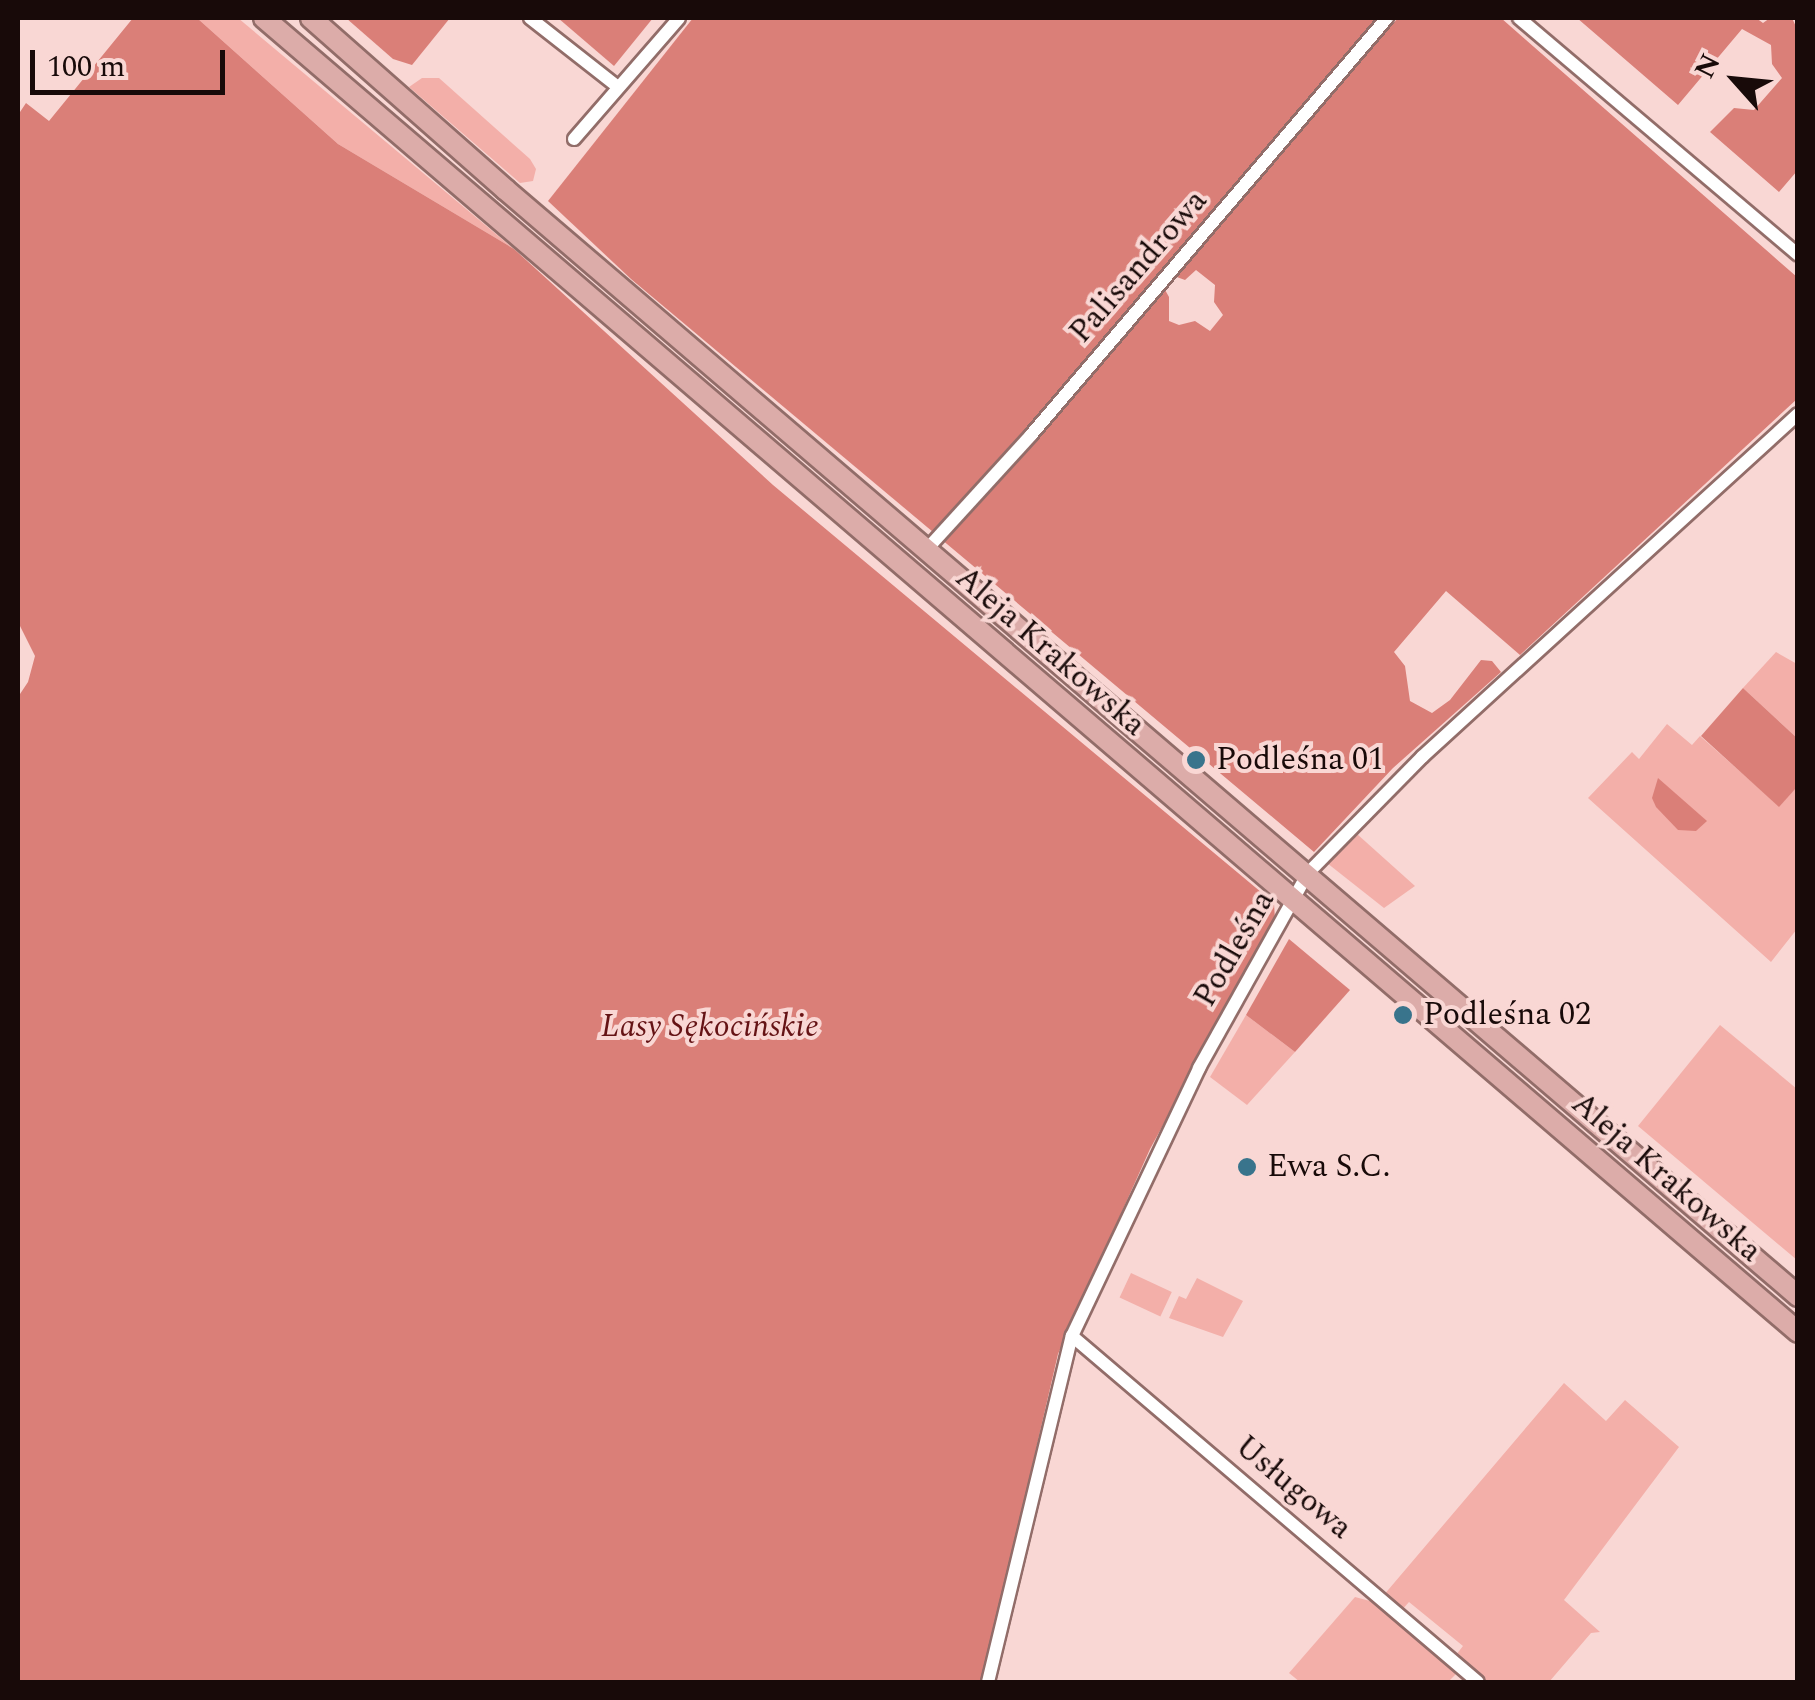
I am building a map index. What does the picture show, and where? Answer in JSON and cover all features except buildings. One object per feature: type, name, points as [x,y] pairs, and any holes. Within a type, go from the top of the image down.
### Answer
[{"type":"main road","name":"Aleja Krakowska","points":[[264,18],[1798,1332]]},
{"type":"main road","name":"Aleja Krakowska","points":[[312,18],[1798,1296]]},
{"type":"street","points":[[530,18],[618,86]]},
{"type":"street","points":[[574,139],[679,18]]},
{"type":"street","name":"Palisandrowa","points":[[927,549],[1032,435],[1388,18]]},
{"type":"street","points":[[1519,18],[1798,255]]},
{"type":"street","name":"Podleśna","points":[[988,1682],[1072,1336],[1199,1068],[1308,873],[1331,845],[1422,758],[1798,414]]},
{"type":"street","name":"Usługowa","points":[[1072,1336],[1478,1682]]},
{"type":"shaded area","points":[[197,18],[238,18],[514,249],[338,144]]},
{"type":"shaded area","points":[[422,78],[439,78],[530,159],[536,169],[533,181],[520,183],[409,87]]},
{"type":"shaded area","points":[[1776,652],[1797,664],[1797,738],[1743,688]]},
{"type":"shaded area","points":[[1667,724],[1692,745],[1700,736],[1779,806],[1797,787],[1797,929],[1771,962],[1588,798],[1632,752],[1639,759]]},
{"type":"shaded area","points":[[1357,834],[1415,886],[1384,908],[1327,863]]},
{"type":"shaded area","points":[[1246,1015],[1295,1052],[1247,1105],[1210,1077]]},
{"type":"shaded area","points":[[1720,1025],[1797,1089],[1797,1260],[1638,1126]]},
{"type":"shaded area","points":[[1131,1273],[1172,1292],[1160,1316],[1120,1297]]},
{"type":"shaded area","points":[[1197,1278],[1243,1301],[1223,1337],[1169,1318],[1179,1296],[1186,1299]]},
{"type":"shaded area","points":[[1564,1383],[1606,1421],[1625,1400],[1679,1447],[1564,1600],[1600,1632],[1591,1633],[1549,1682],[1486,1682],[1456,1655],[1463,1646],[1409,1602],[1401,1611],[1383,1596]]},
{"type":"shaded area","points":[[1355,1597],[1370,1601],[1457,1673],[1448,1682],[1300,1682],[1289,1673]]},
{"type":"green space","name":"Lasy Sękocińskie","points":[[133,18],[197,18],[338,144],[514,249],[773,485],[1274,903],[1275,920],[1150,1149],[1058,1354],[982,1682],[18,1682],[18,697],[28,682],[35,656],[18,622],[18,115],[26,103],[49,121]]},
{"type":"green space","points":[[346,18],[450,18],[412,65],[393,59]]},
{"type":"green space","points":[[558,18],[653,18],[614,66]]},
{"type":"green space","points":[[693,18],[1378,18],[1034,427],[933,532],[631,279],[548,201]]},
{"type":"green space","points":[[1398,18],[1501,18],[1797,277],[1797,399],[1520,655],[1446,591],[1394,652],[1405,666],[1410,701],[1432,713],[1450,700],[1481,660],[1492,661],[1501,672],[1393,768],[1314,852],[941,539],[1164,288],[1169,297],[1169,321],[1179,325],[1195,321],[1210,331],[1223,315],[1214,302],[1215,285],[1196,270],[1185,280],[1174,276]]},
{"type":"green space","points":[[1577,18],[1756,18],[1763,23],[1770,18],[1792,18],[1798,31],[1797,171],[1779,192],[1710,132],[1734,108],[1754,110],[1782,78],[1772,64],[1771,45],[1742,29],[1678,105]]},
{"type":"green space","points":[[1743,688],[1797,738],[1797,787],[1779,807],[1701,736]]},
{"type":"green space","points":[[1658,778],[1707,821],[1696,831],[1678,830],[1656,807],[1652,798]]},
{"type":"green space","points":[[1289,939],[1350,990],[1295,1052],[1246,1015]]},
{"type":"place","name":"Podleśna 01","points":[[1196,760]]},
{"type":"place","name":"Podleśna 02","points":[[1403,1015]]},
{"type":"place","name":"Ewa S.C.","points":[[1247,1167]]}]
